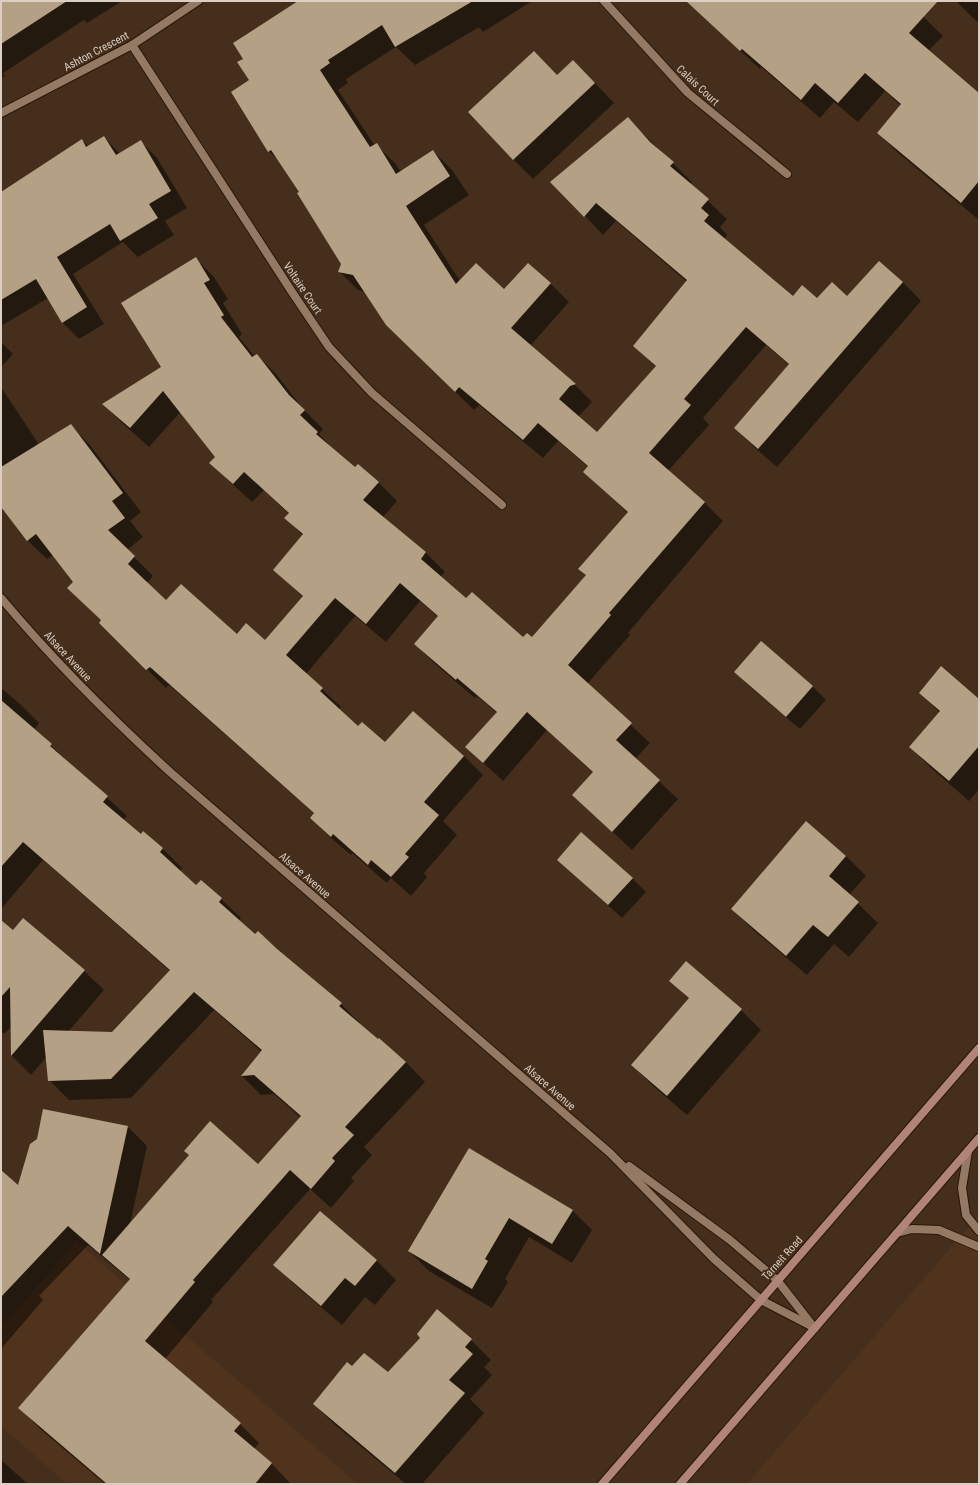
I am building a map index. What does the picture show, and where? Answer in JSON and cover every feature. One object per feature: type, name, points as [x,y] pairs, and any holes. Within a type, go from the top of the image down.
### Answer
[{"type":"main road","name":"Tarneit Road","points":[[602,1484],[979,1048]]},
{"type":"main road","points":[[680,1484],[979,1138]]},
{"type":"street","name":"Ashton Crescent","points":[[1,113],[132,44],[198,1]]},
{"type":"street","name":"Calais Court","points":[[604,1],[688,93],[787,174]]},
{"type":"street","name":"Voltaire Court","points":[[132,44],[292,292],[330,347],[372,393],[502,505]]},
{"type":"street","name":"Alsace Avenue","points":[[1,598],[76,682],[122,729],[610,1153],[714,1259],[760,1300],[815,1328]]},
{"type":"street","points":[[968,1151],[962,1188],[966,1215],[979,1231]]},
{"type":"street","name":"Alsace Avenue","points":[[610,1153],[730,1240],[777,1280],[815,1328]]},
{"type":"street","points":[[897,1233],[912,1229],[940,1230],[979,1247]]},
{"type":"shaded area","points":[[979,1215],[979,1484],[747,1484]]},
{"type":"shaded area","points":[[76,1241],[358,1484],[67,1484],[1,1426],[1,1328]]},
{"type":"building","points":[[1,1],[67,1],[1,44]]},
{"type":"building","points":[[298,1],[473,1],[395,47],[382,25],[328,60],[330,63],[320,70],[370,147],[377,143],[396,174],[433,150],[450,176],[406,206],[456,284],[476,263],[504,289],[528,263],[551,283],[511,328],[576,384],[570,386],[559,399],[597,432],[656,366],[633,346],[687,280],[596,203],[584,217],[550,182],[628,117],[650,142],[674,162],[670,166],[709,199],[701,208],[709,215],[704,221],[793,296],[802,285],[817,298],[832,282],[847,296],[879,261],[903,282],[758,449],[734,428],[789,364],[746,327],[684,399],[691,405],[649,453],[705,502],[609,613],[611,615],[568,665],[632,723],[616,740],[660,780],[612,832],[572,795],[593,772],[527,712],[483,763],[465,747],[497,712],[457,678],[456,680],[414,644],[438,616],[400,583],[366,624],[335,598],[286,655],[323,688],[320,691],[358,726],[362,722],[385,742],[413,711],[464,756],[424,802],[439,815],[405,854],[409,857],[391,877],[371,860],[368,865],[333,834],[331,837],[310,818],[314,813],[150,667],[146,670],[99,623],[101,620],[67,588],[73,582],[36,534],[27,541],[1,507],[1,467],[71,424],[123,493],[112,501],[125,518],[108,530],[135,556],[128,564],[166,600],[181,584],[237,634],[246,623],[265,640],[303,596],[273,570],[303,534],[284,518],[289,513],[244,472],[233,484],[209,463],[215,457],[163,391],[130,428],[102,404],[161,367],[121,303],[196,257],[210,280],[204,283],[224,315],[221,317],[252,357],[257,354],[289,395],[305,410],[300,415],[318,432],[316,434],[355,467],[358,464],[379,482],[363,500],[426,552],[421,559],[466,598],[472,592],[523,637],[527,633],[532,637],[586,575],[578,569],[628,512],[583,472],[588,466],[538,423],[523,440],[459,387],[455,392],[386,325],[353,275],[338,272],[341,264],[297,193],[299,192],[271,150],[268,152],[231,92],[249,80],[237,62],[243,59],[233,43]]},
{"type":"building","points":[[686,1],[938,1],[909,33],[979,93],[979,181],[961,203],[877,133],[901,104],[865,73],[838,103],[815,83],[801,100],[742,49],[740,51]]},
{"type":"building","points":[[534,51],[557,75],[573,60],[595,83],[513,160],[468,112]]},
{"type":"building","points":[[104,136],[116,155],[141,140],[171,191],[149,204],[158,218],[120,241],[110,224],[57,257],[87,307],[62,323],[36,279],[1,300],[1,192],[82,139],[86,147]]},
{"type":"building","points":[[761,641],[813,686],[786,717],[734,672]]},
{"type":"building","points":[[941,666],[979,699],[979,746],[949,781],[909,747],[940,711],[919,693]]},
{"type":"building","points":[[1,700],[52,744],[50,746],[108,796],[103,802],[141,834],[143,831],[163,848],[160,852],[196,885],[201,880],[222,898],[219,902],[255,934],[258,931],[277,949],[342,1003],[339,1006],[406,1062],[345,1127],[354,1135],[332,1158],[335,1161],[311,1189],[290,1170],[193,1280],[195,1282],[145,1341],[241,1423],[234,1431],[272,1463],[255,1484],[107,1484],[18,1408],[130,1279],[102,1255],[189,1155],[184,1151],[210,1121],[258,1164],[301,1116],[254,1075],[241,1076],[262,1050],[194,992],[111,1079],[48,1081],[43,1030],[112,1032],[170,970],[23,842],[1,867]]},
{"type":"building","points":[[806,821],[846,856],[829,876],[859,902],[828,937],[813,925],[786,956],[731,909]]},
{"type":"building","points":[[581,832],[633,878],[608,905],[557,860]]},
{"type":"building","points":[[23,918],[85,970],[11,1056],[10,987],[1,997],[1,920],[13,930]]},
{"type":"building","points":[[686,961],[742,1009],[667,1096],[631,1065],[689,998],[669,981]]},
{"type":"building","points":[[43,1109],[128,1126],[100,1254],[68,1226],[1,1297],[1,1170],[18,1185],[30,1144],[37,1139]]},
{"type":"building","points":[[469,1148],[573,1210],[552,1244],[509,1218],[485,1259],[488,1261],[472,1289],[408,1251]]},
{"type":"building","points":[[320,1211],[377,1260],[355,1286],[345,1278],[321,1306],[273,1265]]},
{"type":"building","points":[[437,1309],[472,1339],[465,1347],[473,1354],[449,1380],[465,1393],[395,1473],[313,1404],[347,1362],[352,1366],[364,1353],[388,1372],[420,1338],[417,1334]]}]
